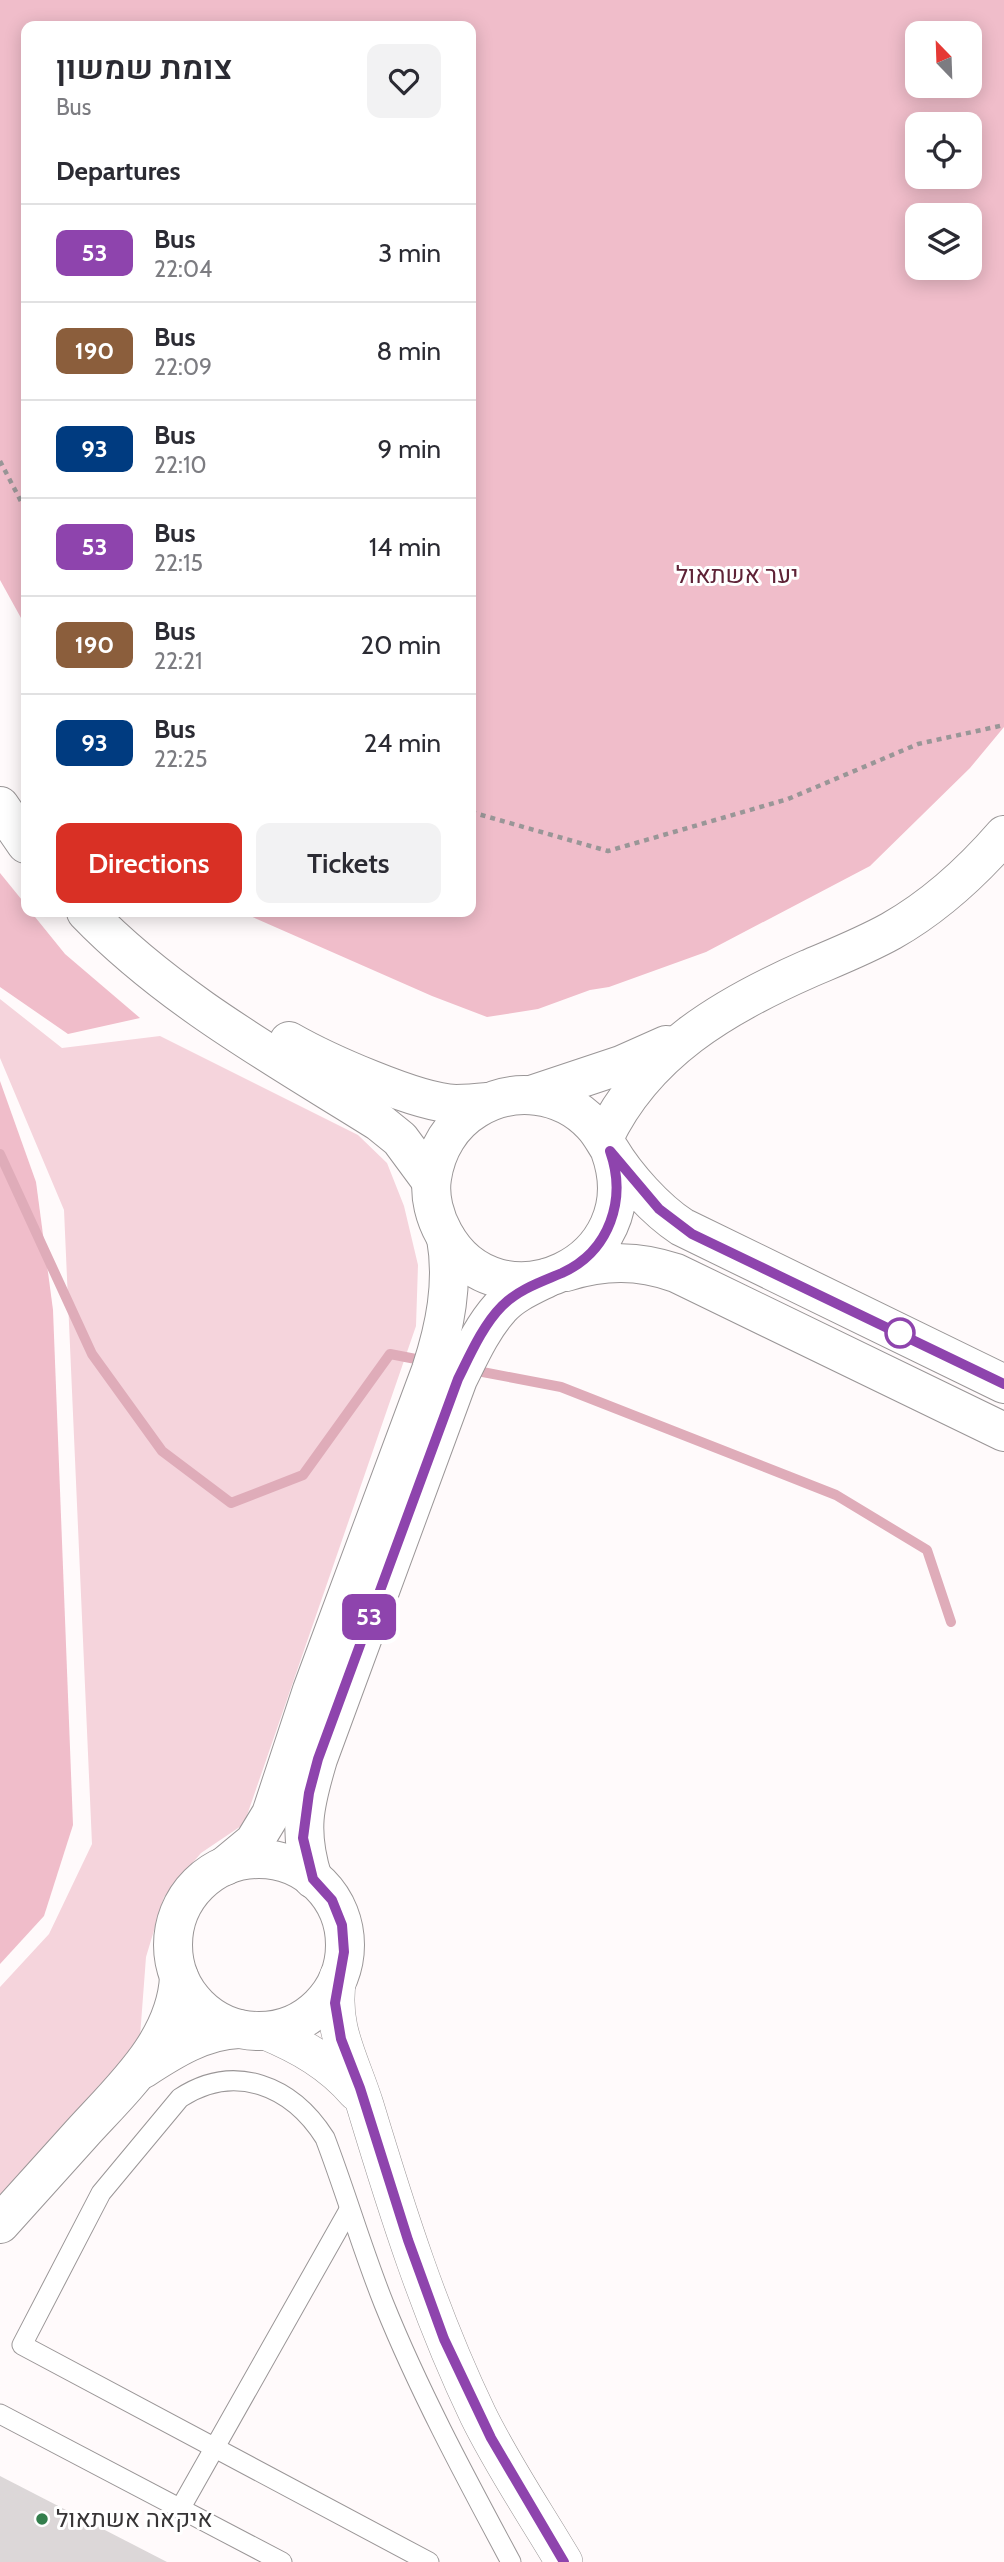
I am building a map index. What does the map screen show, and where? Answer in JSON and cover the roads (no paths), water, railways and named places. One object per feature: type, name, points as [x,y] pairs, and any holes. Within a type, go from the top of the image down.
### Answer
[{"type":"main road","points":[[0,791],[21,818]]},
{"type":"main road","points":[[0,806],[21,837]]},
{"type":"main road","points":[[531,1095],[621,1065],[699,1028],[751,997],[869,942],[940,899],[969,874],[1004,835]]},
{"type":"main road","points":[[91,917],[109,936],[161,979],[235,1032],[379,1122],[400,1139],[431,1181]]},
{"type":"main road","points":[[112,917],[179,972],[295,1044],[371,1079],[454,1104],[488,1102],[517,1095],[560,1101],[590,1121],[659,1209],[692,1234],[1004,1384]]},
{"type":"main road","points":[[252,2030],[226,2025],[204,2011],[186,1991],[175,1966],[173,1939],[179,1914],[202,1881],[254,1842],[271,1814],[312,1690],[450,1361],[501,1307],[521,1292],[574,1266],[596,1247],[611,1222],[618,1195],[618,1180],[607,1144],[624,1100],[664,1055],[699,1028]]},
{"type":"main road","points":[[488,1102],[453,1128],[438,1153],[431,1181],[434,1210],[446,1238],[465,1260],[489,1274],[517,1281],[554,1276],[589,1265],[617,1262],[646,1264],[676,1273],[1004,1432]]},
{"type":"main road","points":[[313,1879],[303,1838],[315,1770],[450,1361],[446,1238]]},
{"type":"main road","points":[[138,2071],[212,2032],[292,2024],[315,2010],[332,1990],[338,1977],[344,1952],[342,1925],[332,1900],[313,1879],[291,1866],[265,1860],[225,1866]]},
{"type":"main road","points":[[0,2224],[138,2071],[169,2019],[178,1991],[179,1977]]},
{"type":"street","points":[[338,1977],[335,2003],[338,2028],[410,2246],[448,2349],[496,2448],[564,2562]]},
{"type":"street","points":[[252,2030],[293,2043],[327,2063],[347,2081],[364,2102]]},
{"type":"lane","points":[[429,2562],[22,2345],[101,2193],[180,2098],[210,2082],[228,2080],[265,2086],[283,2094],[314,2120],[325,2138],[385,2306],[424,2395],[511,2562]]},
{"type":"lane","points":[[180,2508],[349,2210]]},
{"type":"lane","points":[[0,2414],[282,2562]]},
{"type":"waterway","points":[[0,1154],[92,1354],[162,1451],[231,1503],[303,1475],[390,1354],[426,1361]]},
{"type":"waterway","points":[[472,1370],[561,1387],[836,1495],[927,1550],[951,1622]]},
{"type":"place","name":"איקאה אשתאול","points":[[42,2519]]},
{"type":"park label","name":"יער אשתאול","points":[[737,575]]}]
